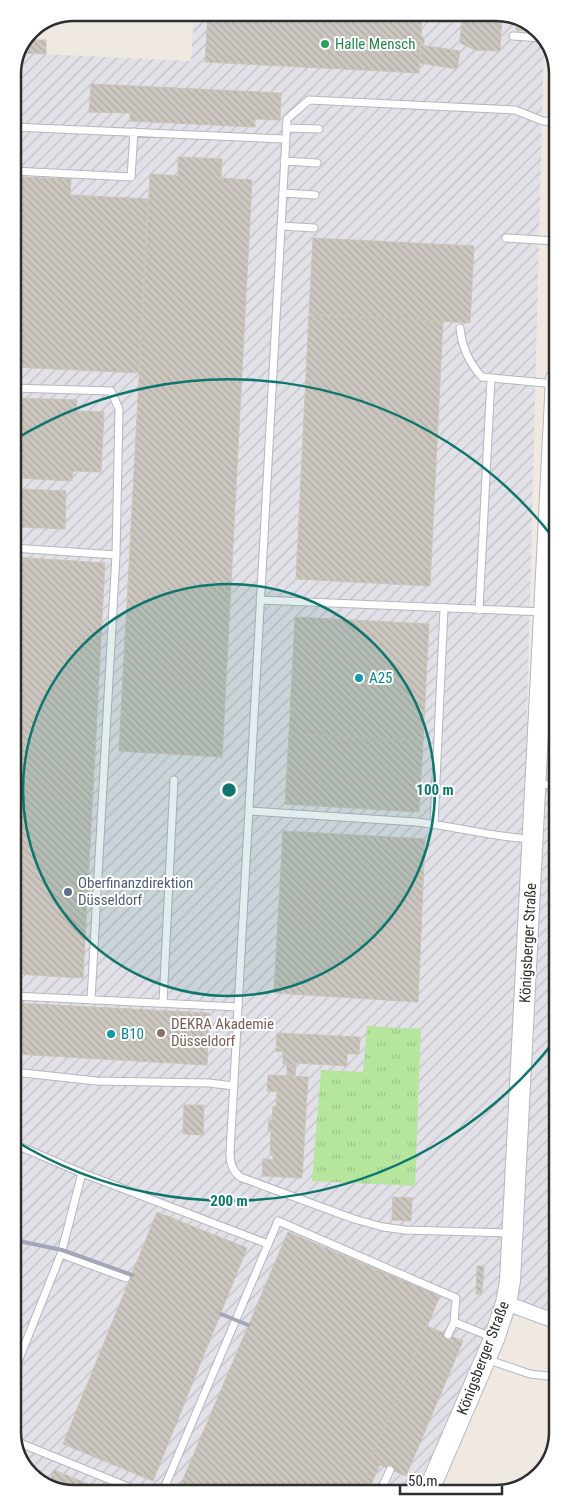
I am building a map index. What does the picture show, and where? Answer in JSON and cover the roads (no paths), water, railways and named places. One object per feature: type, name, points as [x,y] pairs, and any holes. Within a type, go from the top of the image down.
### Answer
[{"type":"main road","name":"Königsberger Straße","points":[[431,1485],[486,1359],[506,1303],[510,1281],[514,1233],[535,785],[548,718],[544,612],[549,517]]},
{"type":"street","points":[[506,1303],[549,1319]]},
{"type":"lane","points":[[513,36],[534,37]]},
{"type":"lane","points":[[514,1233],[405,1230],[354,1220],[240,1177],[234,1172],[230,1162],[287,118],[309,100],[515,110],[549,122]]},
{"type":"lane","points":[[21,127],[285,139]]},
{"type":"lane","points":[[286,128],[319,129]]},
{"type":"lane","points":[[21,171],[131,177],[134,132]]},
{"type":"lane","points":[[284,161],[317,163]]},
{"type":"lane","points":[[282,193],[316,195]]},
{"type":"lane","points":[[281,226],[314,228]]},
{"type":"lane","points":[[506,238],[549,241]]},
{"type":"lane","points":[[460,328],[463,348],[473,367],[482,377],[549,383]]},
{"type":"lane","points":[[479,610],[491,379]]},
{"type":"lane","points":[[21,388],[111,391],[119,409],[116,555],[91,1000]]},
{"type":"lane","points":[[21,549],[116,555]]},
{"type":"lane","points":[[260,600],[544,612]]},
{"type":"lane","points":[[434,824],[444,609]]},
{"type":"lane","points":[[163,1003],[174,780]]},
{"type":"lane","points":[[535,785],[549,784]]},
{"type":"lane","points":[[249,811],[434,824],[514,838],[533,839]]},
{"type":"lane","points":[[21,996],[238,1007]]},
{"type":"lane","points":[[21,1073],[88,1080],[209,1083],[234,1086]]},
{"type":"lane","points":[[21,1147],[82,1173],[268,1244]]},
{"type":"lane","points":[[21,1352],[61,1254],[82,1173]]},
{"type":"lane","points":[[165,1485],[278,1221],[456,1298],[454,1322],[448,1335]]},
{"type":"lane","points":[[61,1254],[126,1278]]},
{"type":"lane","points":[[454,1322],[494,1338]]},
{"type":"lane","points":[[486,1359],[530,1374],[549,1377]]},
{"type":"lane","points":[[23,1444],[123,1485]]},
{"type":"lane","points":[[383,1485],[390,1470]]},
{"type":"railway","points":[[21,1241],[62,1250],[132,1275]]},
{"type":"railway","points":[[221,1314],[248,1325]]},
{"type":"place","name":"Halle Mensch","points":[[325,44]]},
{"type":"place","name":"A25","points":[[359,678]]},
{"type":"place","name":"Oberfinanzdirektion Düsseldorf","points":[[68,892]]},
{"type":"place","name":"DEKRA Akademie Düsseldorf","points":[[161,1033]]},
{"type":"place","name":"B10","points":[[111,1034]]}]
